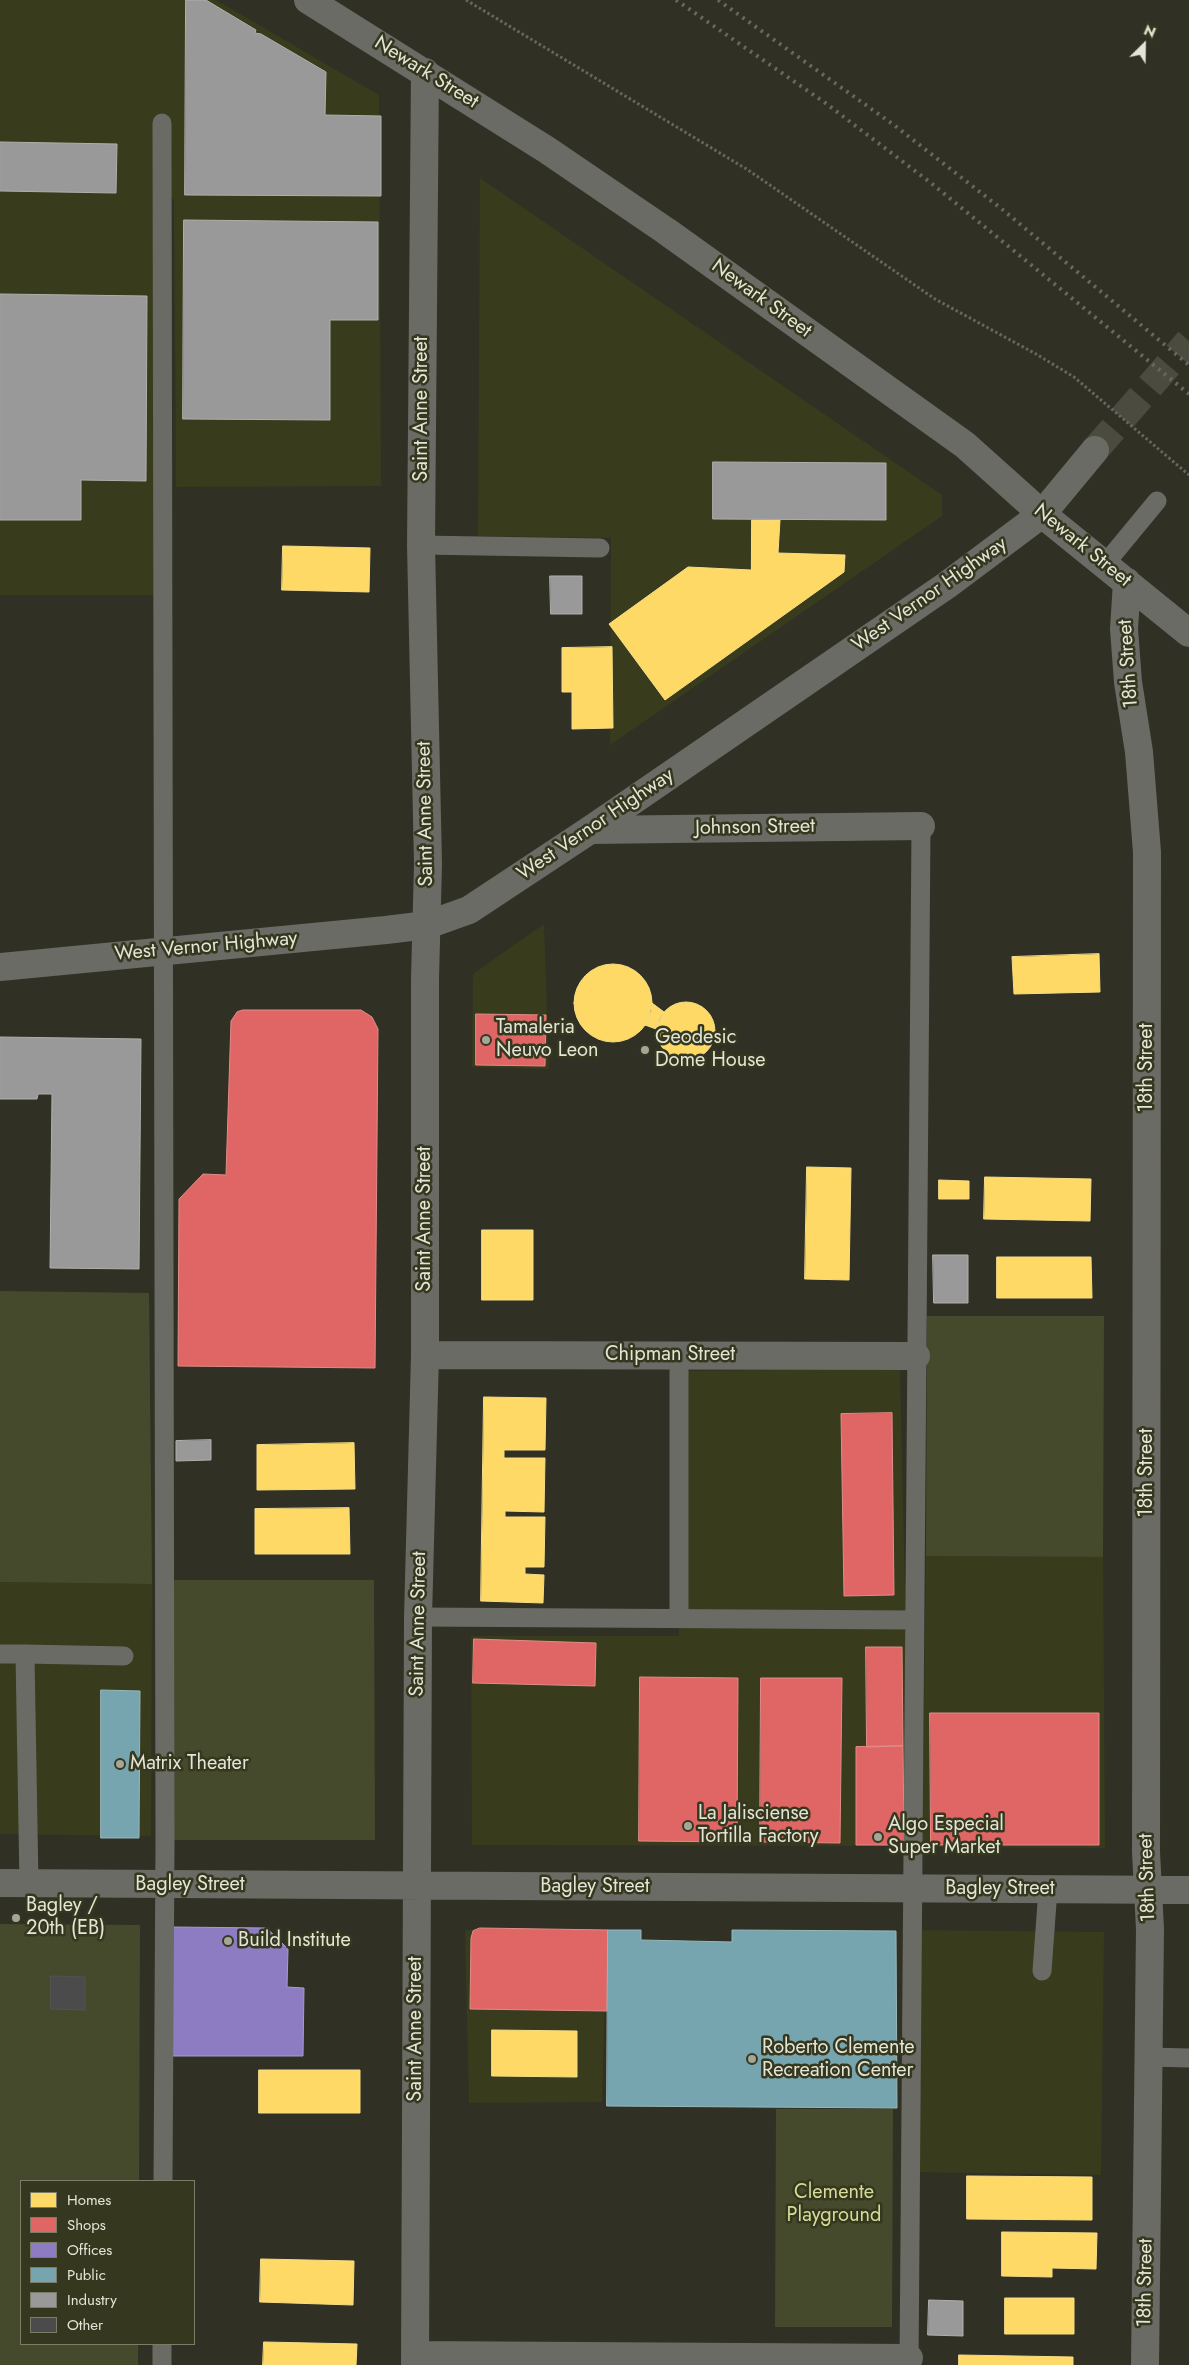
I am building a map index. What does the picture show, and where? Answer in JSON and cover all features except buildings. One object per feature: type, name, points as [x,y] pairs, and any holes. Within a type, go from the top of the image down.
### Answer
[{"type":"street","name":"Newark Street","points":[[308,0],[547,150],[714,265],[965,445],[1042,514],[1189,633]]},
{"type":"street","name":"Saint Anne Street","points":[[415,2360],[418,1617],[425,1355],[425,979],[427,924],[421,545],[425,72]]},
{"type":"street","name":"West Vernor Highway","points":[[0,967],[427,924],[469,910],[590,830],[947,585],[1042,514],[1095,450]]},
{"type":"street","name":"18th Street","points":[[1127,582],[1124,629],[1127,673],[1138,752],[1147,852],[1146,1852],[1150,1929],[1146,2365]]},
{"type":"street","name":"Johnson Street","points":[[590,830],[921,826]]},
{"type":"street","name":"Chipman Street","points":[[425,1355],[916,1356]]},
{"type":"street","name":"Bagley Street","points":[[0,1884],[1048,1889],[1148,1892],[1189,1890]]},
{"type":"street","points":[[415,2360],[909,2362]]},
{"type":"lane","points":[[162,123],[163,2180]]},
{"type":"lane","points":[[1105,564],[1157,501]]},
{"type":"lane","points":[[421,545],[600,548]]},
{"type":"lane","points":[[909,2362],[921,826]]},
{"type":"lane","points":[[679,1618],[680,1355]]},
{"type":"lane","points":[[418,1617],[914,1620]]},
{"type":"lane","points":[[0,1654],[124,1656]]},
{"type":"lane","points":[[25,1654],[29,1884]]},
{"type":"lane","points":[[1042,1972],[1048,1889]]},
{"type":"lane","points":[[1148,2057],[1189,2058]]},
{"type":"lane","points":[[162,2345],[162,2365]]},
{"type":"path","points":[[466,0],[748,170],[935,299],[1074,377],[1189,475]]},
{"type":"shaded area","points":[[0,0],[216,0],[379,95],[381,486],[176,487],[174,199],[156,196],[154,595],[0,595]]},
{"type":"shaded area","points":[[480,178],[942,495],[942,516],[610,745],[611,538],[478,536]]},
{"type":"shaded area","points":[[544,924],[549,1069],[472,1067],[473,974]]},
{"type":"shaded area","points":[[900,1369],[906,1637],[906,1846],[472,1845],[471,1636],[679,1636],[679,1371]]},
{"type":"shaded area","points":[[926,1556],[1103,1557],[1105,1848],[922,1847]]},
{"type":"shaded area","points":[[0,1582],[152,1584],[151,1836],[0,1834]]},
{"type":"shaded area","points":[[607,1929],[602,2102],[469,2103],[465,1930]]},
{"type":"shaded area","points":[[911,1930],[1104,1932],[1101,2175],[910,2172]]},
{"type":"green space","points":[[0,1291],[149,1293],[152,1584],[0,1582]]},
{"type":"green space","points":[[927,1316],[1104,1316],[1103,1557],[926,1556]]},
{"type":"green space","points":[[171,1580],[374,1580],[375,1840],[172,1840]]},
{"type":"green space","points":[[0,1924],[140,1925],[139,2180],[20,2180],[20,2345],[138,2345],[138,2365],[0,2365]]},
{"type":"green space","name":"Clemente Playground","points":[[776,2109],[893,2109],[892,2327],[775,2327]]},
{"type":"tunnel","points":[[1095,450],[1189,341]]},
{"type":"railway","points":[[676,0],[824,102],[931,183],[1189,394]]},
{"type":"railway","points":[[718,0],[894,125],[1003,210],[1189,365]]},
{"type":"place","name":"Tamaleria Neuvo Leon","points":[[486,1040]]},
{"type":"place","name":"Geodesic Dome House","points":[[645,1050]]},
{"type":"place","name":"Matrix Theater","points":[[120,1764]]},
{"type":"place","name":"La Jalisciense Tortilla Factory","points":[[688,1826]]},
{"type":"place","name":"Algo Especial Super Market","points":[[878,1837]]},
{"type":"place","name":"Bagley / 20th (EB)","points":[[16,1918]]},
{"type":"place","name":"Build Institute","points":[[228,1941]]},
{"type":"place","name":"Roberto Clemente Recreation Center","points":[[752,2059]]}]
